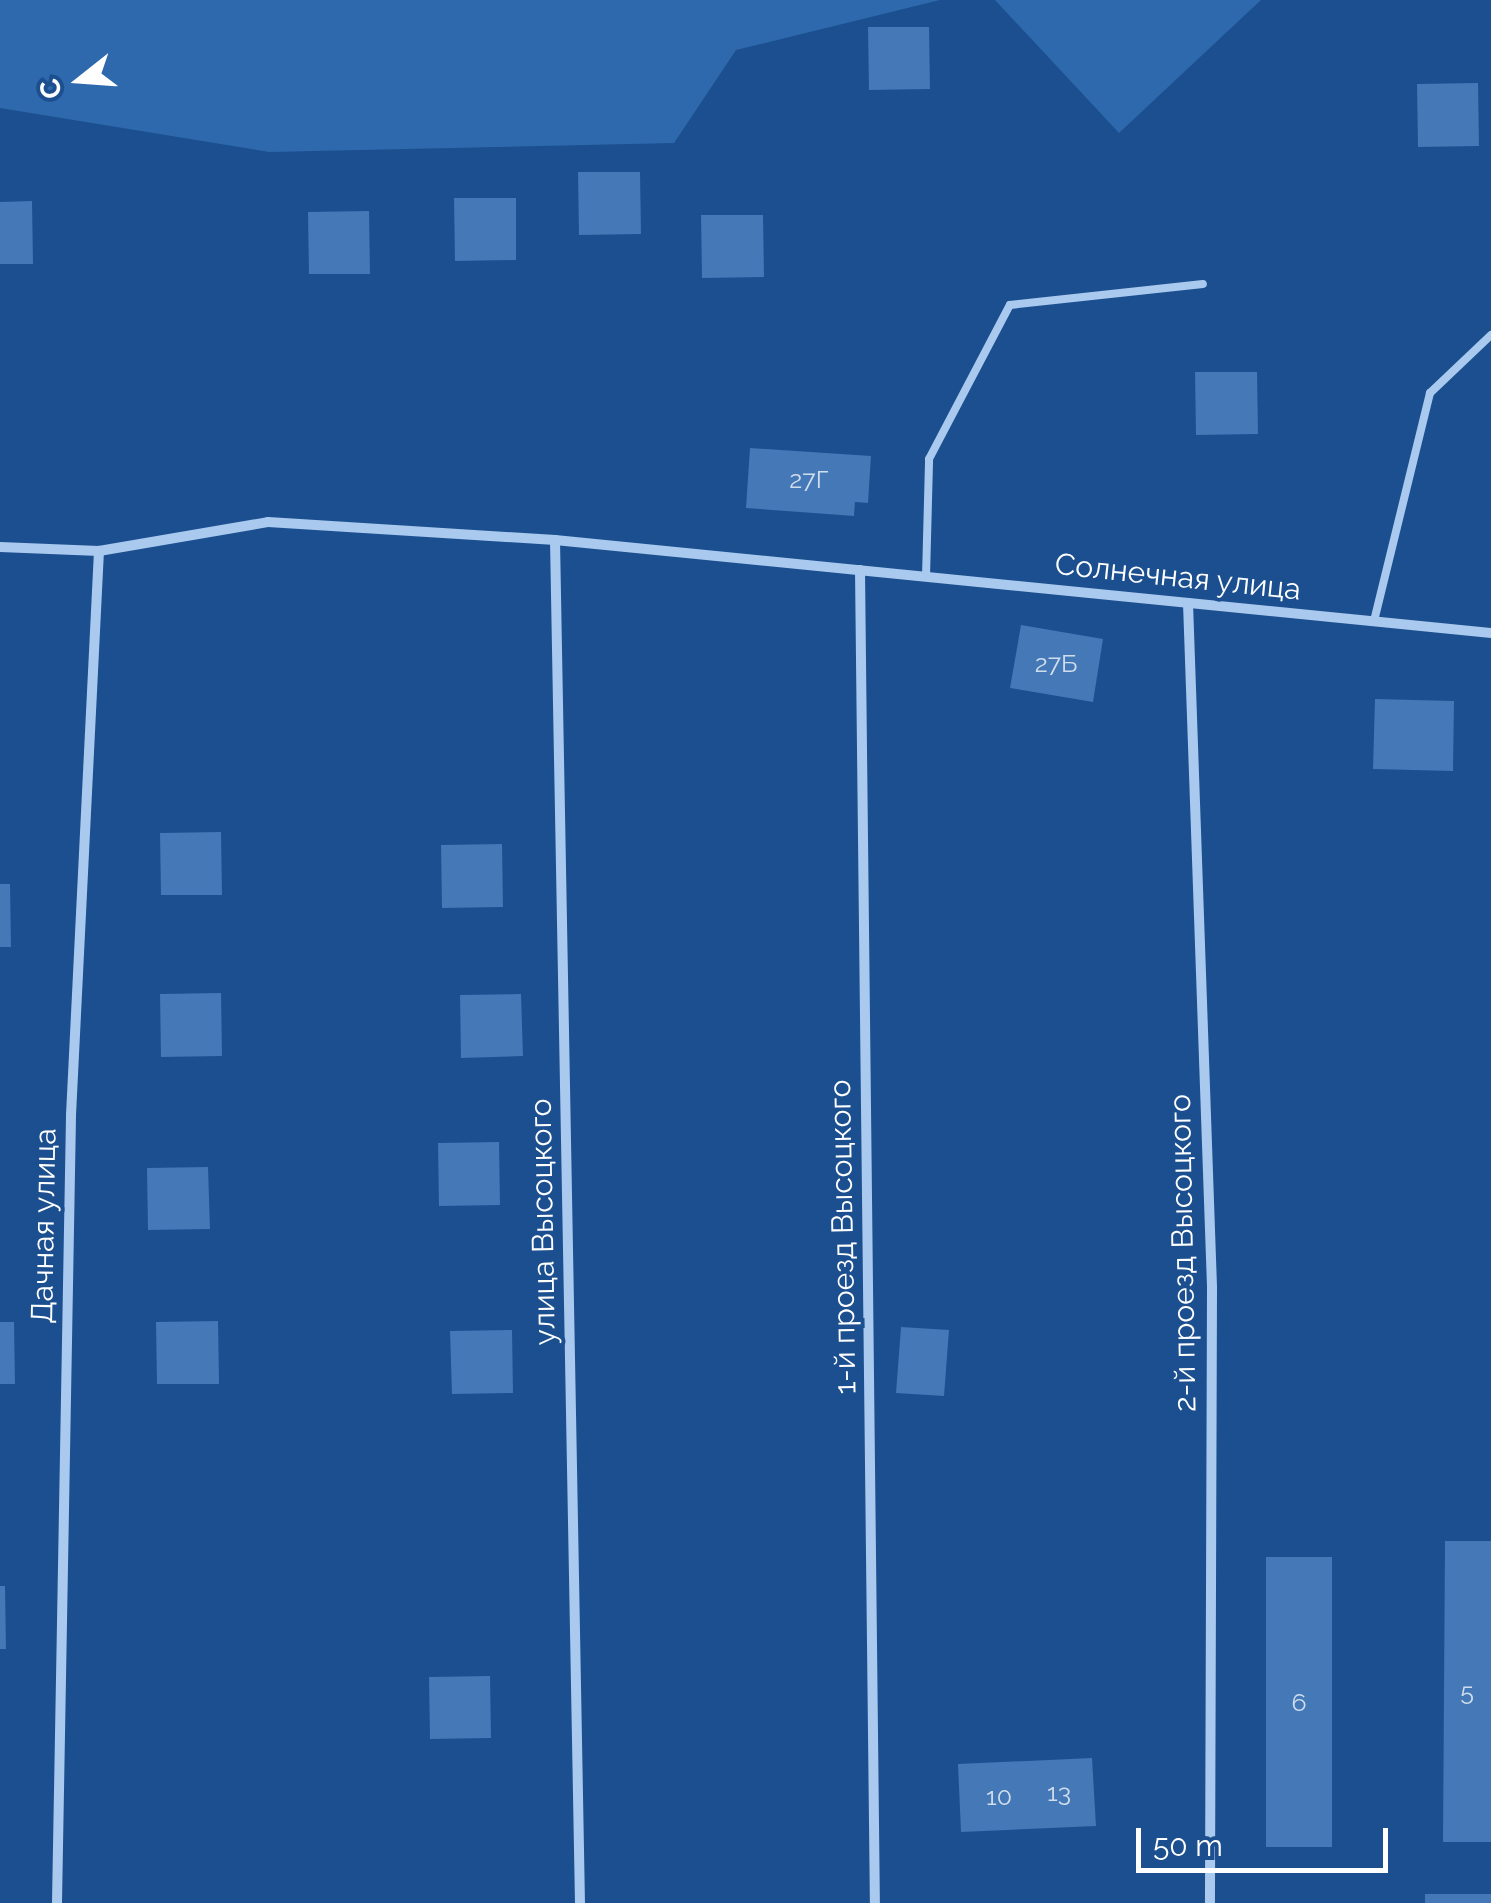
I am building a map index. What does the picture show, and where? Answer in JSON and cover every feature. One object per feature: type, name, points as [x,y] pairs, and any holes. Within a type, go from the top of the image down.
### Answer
[{"type":"street","points":[[0,546],[99,551],[268,522],[555,540]]},
{"type":"street","name":"Солнечная улица","points":[[555,540],[1491,633]]},
{"type":"street","name":"улица Высоцкого","points":[[555,540],[580,1903]]},
{"type":"street","name":"Дачная улица","points":[[57,1903],[71,1114],[99,551]]},
{"type":"street","name":"1-й проезд Высоцкого","points":[[860,570],[874,1903]]},
{"type":"street","name":"2-й проезд Высоцкого","points":[[1188,603],[1212,1288],[1210,1903]]},
{"type":"lane","points":[[926,577],[929,459],[1010,305],[1202,284]]},
{"type":"lane","points":[[1374,621],[1430,393],[1491,335]]},
{"type":"shaded area","points":[[0,0],[940,0],[736,50],[674,143],[269,152],[0,108]]},
{"type":"shaded area","points":[[995,0],[1261,0],[1119,133]]},
{"type":"building","points":[[868,27],[929,27],[930,89],[869,90]]},
{"type":"building","points":[[1478,83],[1479,146],[1418,147],[1417,84]]},
{"type":"building","points":[[578,172],[640,172],[641,234],[579,235]]},
{"type":"building","points":[[454,198],[516,198],[516,260],[455,261]]},
{"type":"building","points":[[32,201],[33,264],[0,264],[0,202]]},
{"type":"building","points":[[369,211],[370,274],[309,274],[308,212]]},
{"type":"building","points":[[701,215],[763,215],[764,277],[702,278]]},
{"type":"building","points":[[1195,372],[1257,372],[1258,434],[1196,435]]},
{"type":"building","points":[[750,448],[871,456],[868,503],[855,502],[854,516],[746,508]]},
{"type":"building","points":[[1021,625],[1103,639],[1093,702],[1010,688]]},
{"type":"building","points":[[1375,699],[1454,701],[1453,771],[1373,769]]},
{"type":"building","points":[[221,832],[222,895],[161,895],[160,833]]},
{"type":"building","points":[[502,844],[503,907],[442,908],[441,845]]},
{"type":"building","points":[[0,884],[10,884],[11,947],[0,947]]},
{"type":"building","points":[[221,993],[222,1056],[161,1057],[160,994]]},
{"type":"building","points":[[521,994],[523,1056],[461,1058],[460,995]]},
{"type":"building","points":[[499,1142],[500,1205],[439,1206],[438,1143]]},
{"type":"building","points":[[208,1167],[210,1229],[148,1230],[147,1168]]},
{"type":"building","points":[[218,1321],[219,1384],[157,1384],[156,1322]]},
{"type":"building","points":[[0,1322],[14,1322],[15,1384],[0,1384]]},
{"type":"building","points":[[901,1327],[949,1330],[944,1396],[896,1393]]},
{"type":"building","points":[[512,1330],[513,1393],[452,1394],[450,1331]]},
{"type":"building","points":[[1445,1541],[1491,1541],[1491,1842],[1443,1842]]},
{"type":"building","points":[[1266,1557],[1332,1557],[1332,1847],[1266,1847]]},
{"type":"building","points":[[0,1586],[5,1586],[6,1649],[0,1649]]},
{"type":"building","points":[[490,1676],[491,1738],[430,1739],[429,1677]]},
{"type":"building","points":[[1092,1758],[1096,1826],[961,1832],[958,1764]]},
{"type":"building","points":[[1425,1894],[1491,1894],[1491,1903],[1425,1903]]}]
